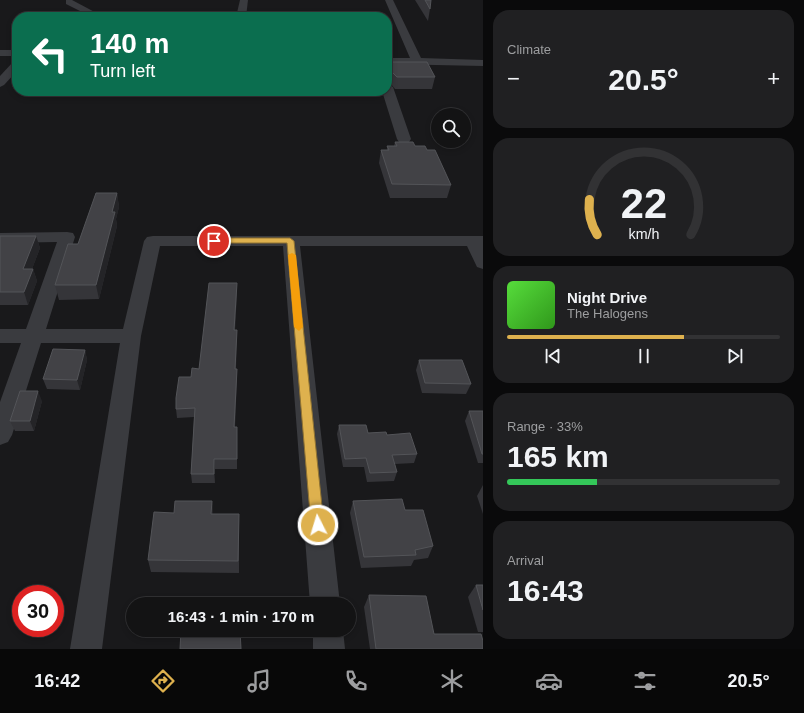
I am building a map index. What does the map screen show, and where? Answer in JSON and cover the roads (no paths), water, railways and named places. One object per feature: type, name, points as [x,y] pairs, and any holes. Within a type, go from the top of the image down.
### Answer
[{"type":"street","points":[[242,12],[244,0]]},
{"type":"street","points":[[389,0],[417,62]]},
{"type":"street","points":[[69,2],[89,12]]},
{"type":"street","points":[[0,53],[12,53]]},
{"type":"street","points":[[392,61],[483,63]]},
{"type":"street","points":[[0,83],[12,70]]},
{"type":"street","points":[[390,96],[404,139]]},
{"type":"street","points":[[0,238],[67,237],[33,336],[8,387],[0,435]]},
{"type":"street","points":[[86,649],[131,336],[153,241],[478,241],[483,263]]},
{"type":"street","points":[[290,241],[324,597]]},
{"type":"street","points":[[0,336],[131,336]]},
{"type":"street","points":[[329,637],[330,649]]}]
